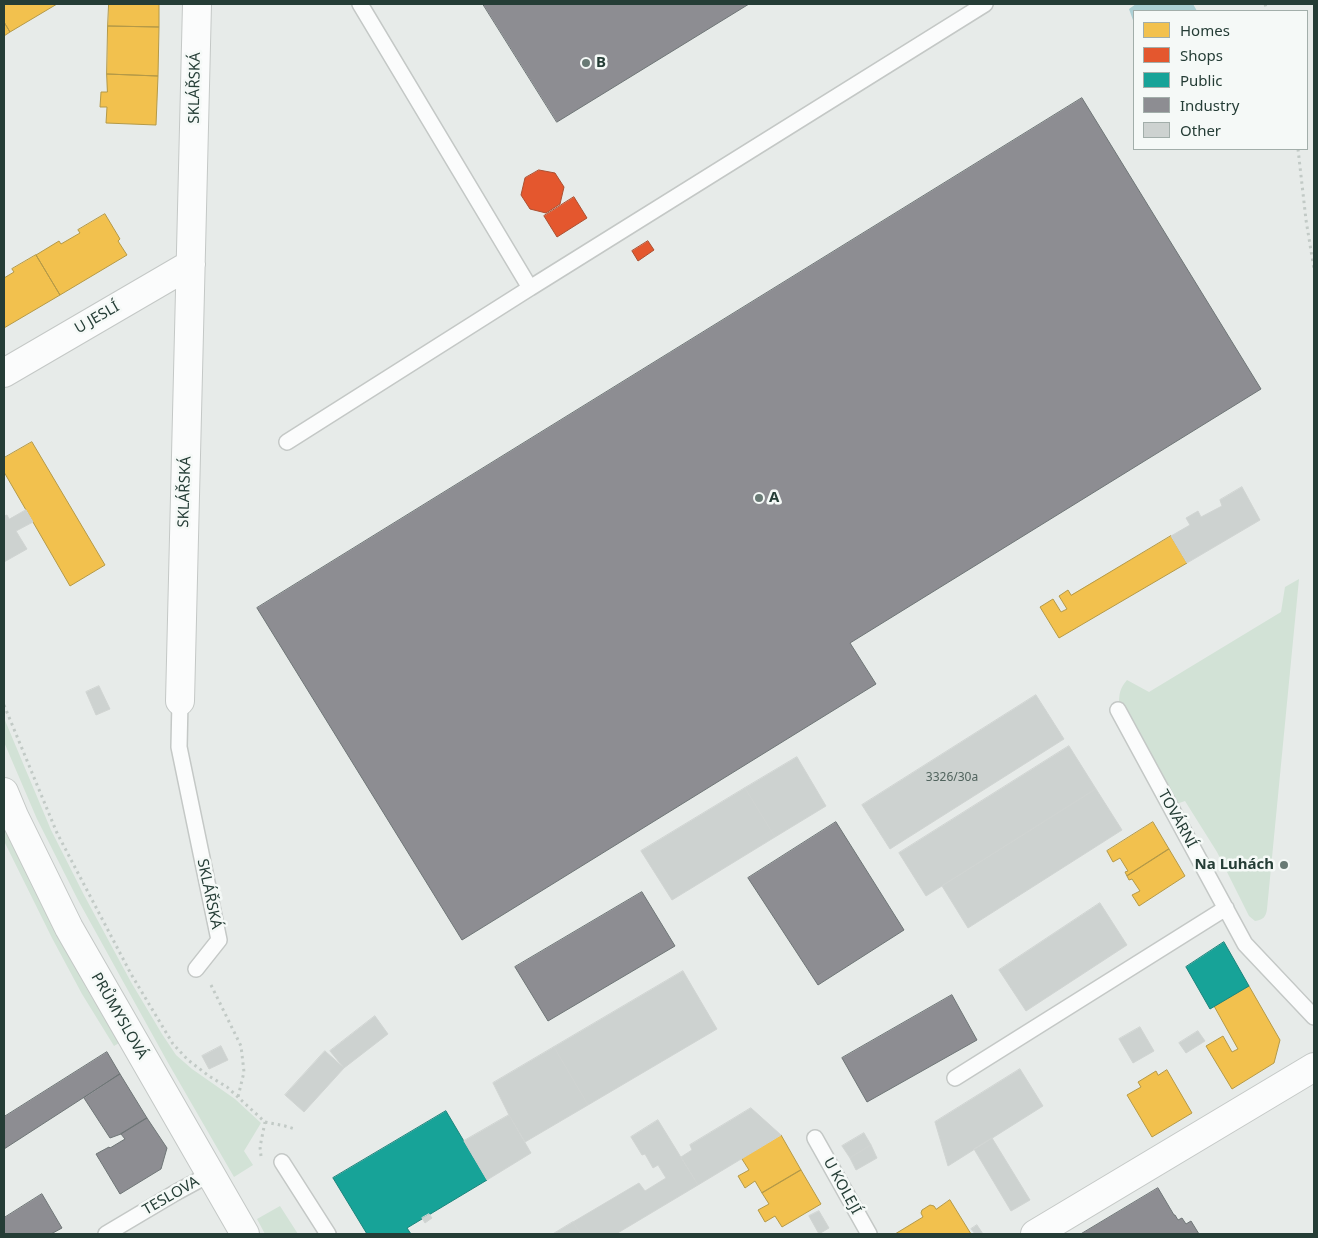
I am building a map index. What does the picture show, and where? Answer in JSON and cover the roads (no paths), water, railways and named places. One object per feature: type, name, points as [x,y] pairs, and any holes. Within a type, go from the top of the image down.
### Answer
[{"type":"street","name":"SKLÁŘSKÁ","points":[[180,701],[197,4]]},
{"type":"street","name":"U JESLÍ","points":[[4,373],[191,264]]},
{"type":"street","name":"PRŮMYSLOVÁ","points":[[4,792],[69,928],[245,1234]]},
{"type":"street","points":[[1035,1234],[1314,1067]]},
{"type":"lane","points":[[360,4],[530,288]]},
{"type":"lane","points":[[287,442],[985,4]]},
{"type":"lane","name":"SKLÁŘSKÁ","points":[[180,701],[179,747],[219,940],[198,966]]},
{"type":"lane","name":"TOVÁRNÍ","points":[[1118,710],[1246,944],[1314,1017]]},
{"type":"lane","points":[[955,1078],[1226,908]]},
{"type":"lane","name":"U KOLEJÍ","points":[[815,1138],[869,1234]]},
{"type":"lane","points":[[282,1162],[328,1234]]},
{"type":"lane","name":"TESLOVA","points":[[106,1234],[210,1174]]},
{"type":"water","points":[[1136,4],[1193,4],[1196,10],[1133,10],[1133,20],[1129,9]]},
{"type":"place","name":"B","points":[[586,63]]},
{"type":"place","name":"A","points":[[759,498]]},
{"type":"place","name":"Na Luhách","points":[[1284,865]]}]
